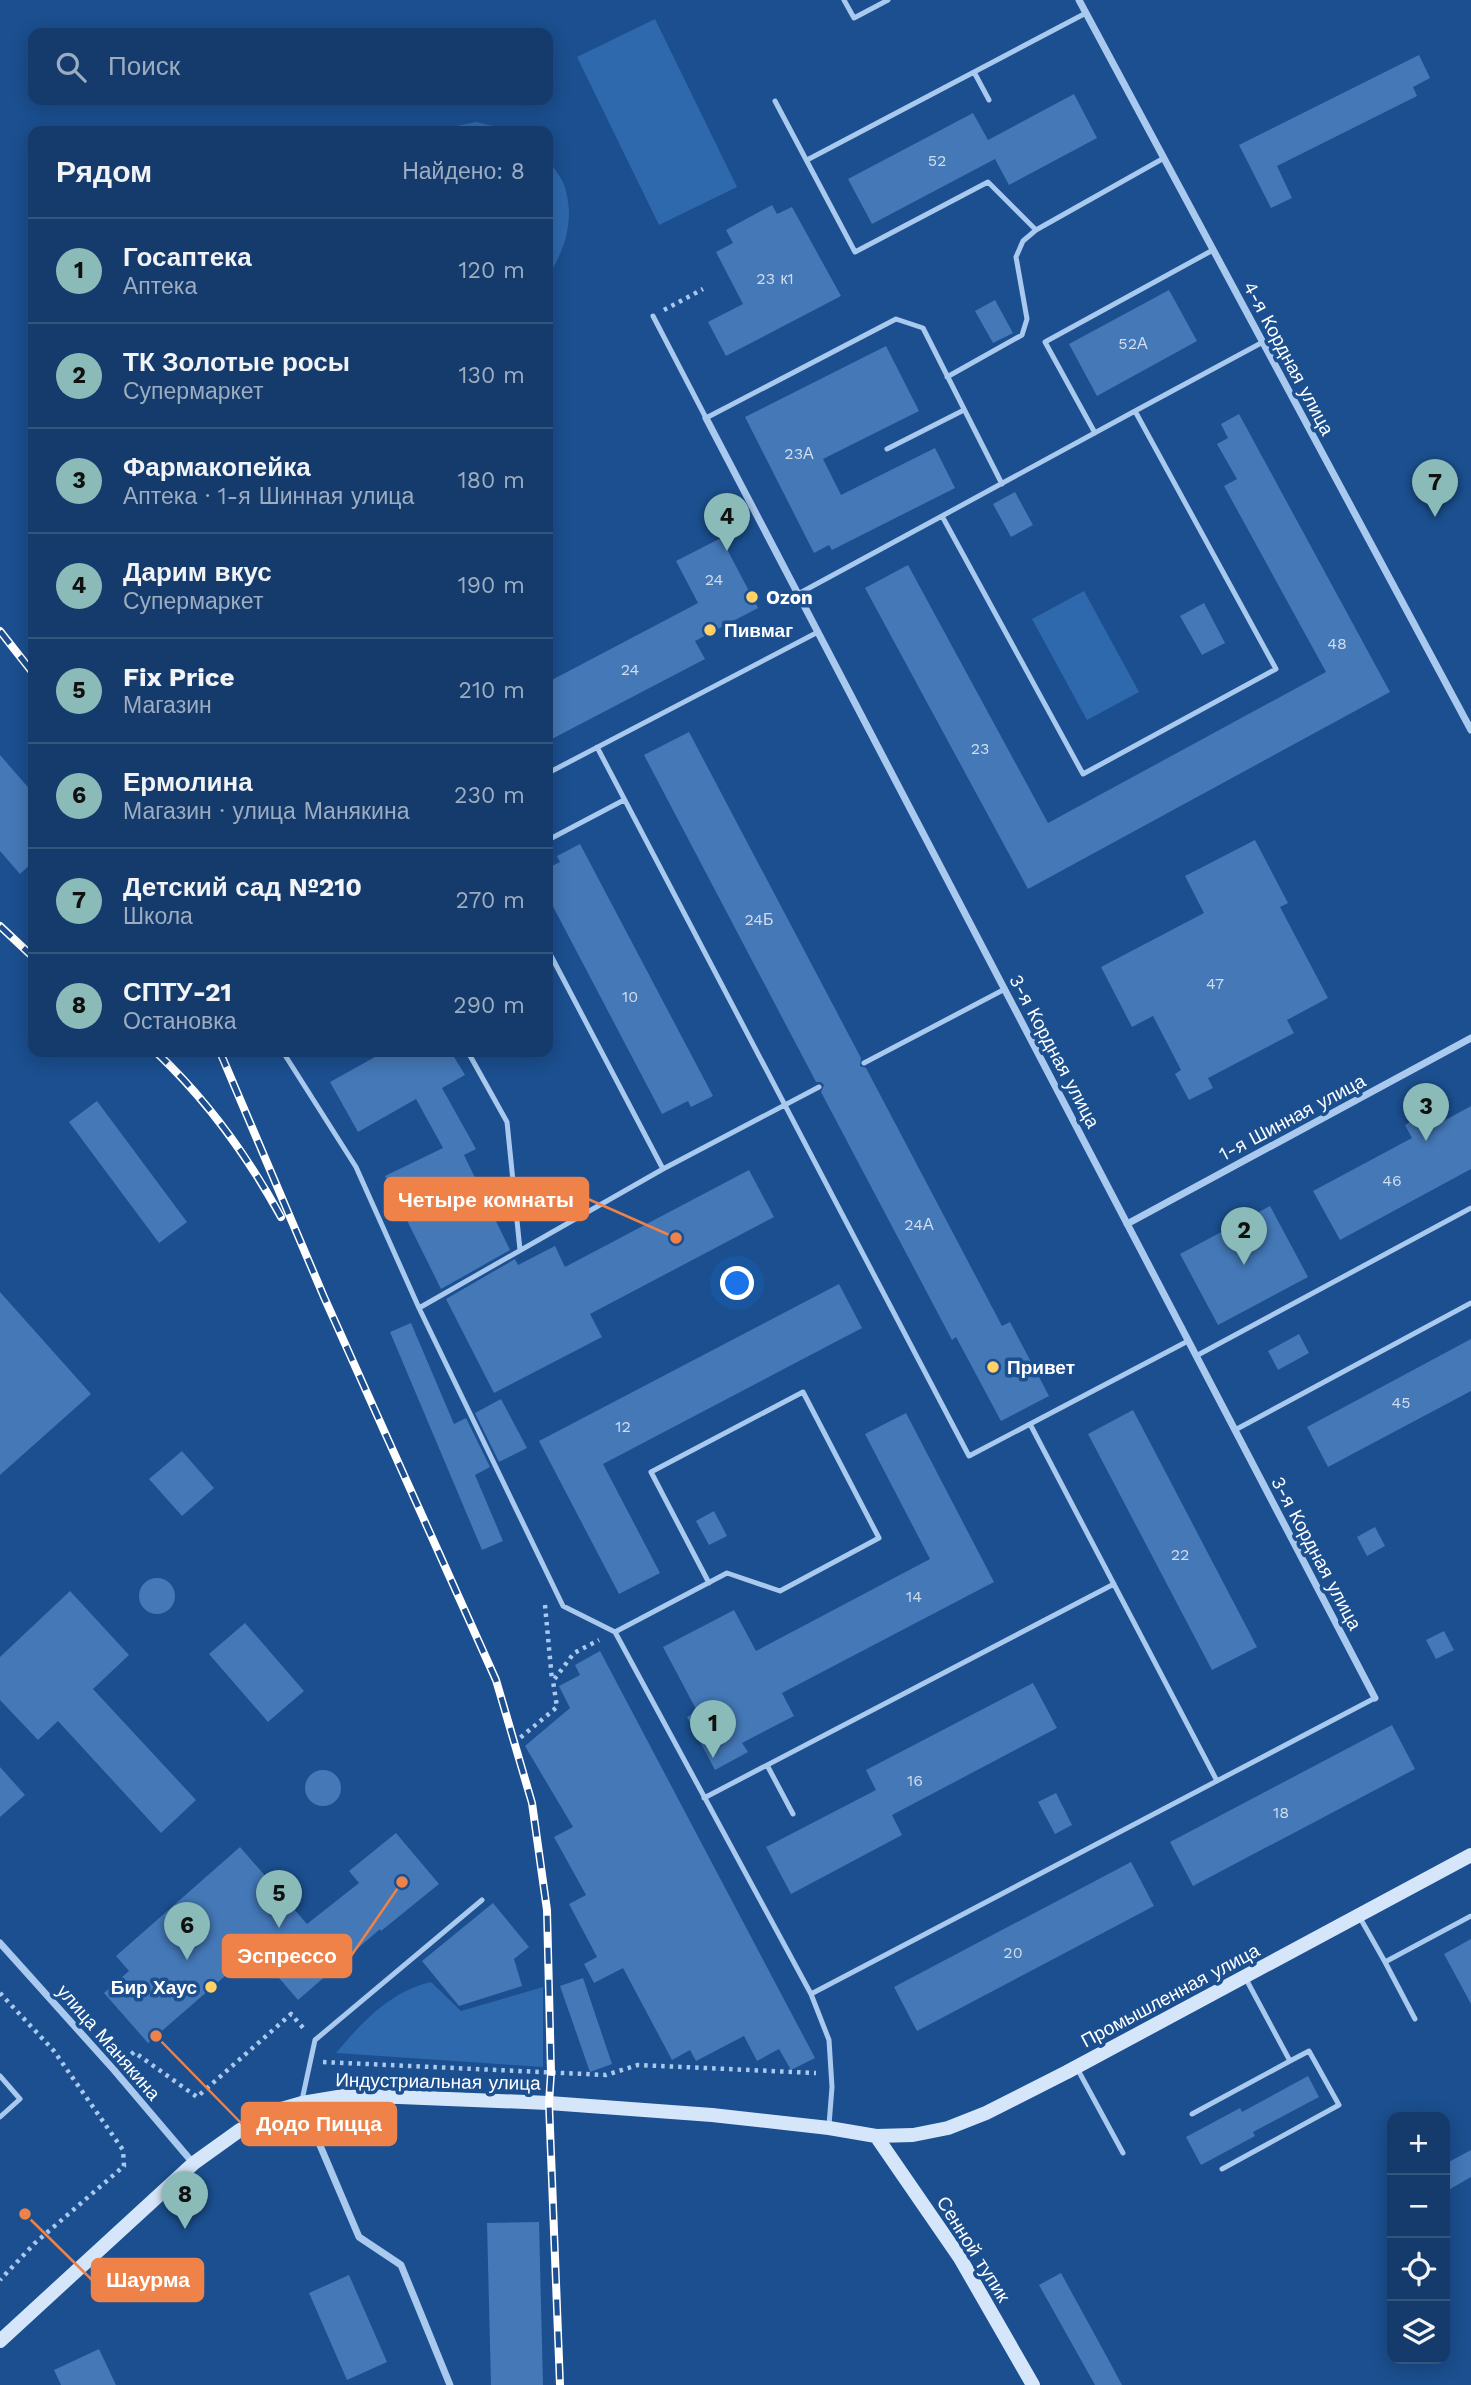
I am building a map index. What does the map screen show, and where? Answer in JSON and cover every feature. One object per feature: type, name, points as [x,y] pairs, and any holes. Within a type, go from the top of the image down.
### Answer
[{"type":"main road","name":"Промышленная улица","points":[[876,2136],[913,2135],[948,2128],[986,2113],[1471,1854]]},
{"type":"main road","name":"Индустриальная улица","points":[[0,2341],[213,2148],[261,2118],[302,2103],[344,2096],[536,2102],[712,2115],[876,2136]]},
{"type":"main road","name":"Сенной тупик","points":[[876,2136],[960,2258],[1033,2385]]},
{"type":"street","name":"4-я Кордная улица","points":[[1079,0],[1471,730]]},
{"type":"street","name":"3-я Кордная улица","points":[[706,418],[1376,1698]]},
{"type":"street","name":"1-я Шинная улица","points":[[1127,1224],[1471,1038]]},
{"type":"street","name":"улица Манякина","points":[[0,1943],[194,2163]]},
{"type":"street","points":[[302,2103],[359,2237],[401,2265],[450,2385]]},
{"type":"lane","points":[[844,0],[854,18],[888,0]]},
{"type":"lane","points":[[807,160],[1086,13]]},
{"type":"lane","points":[[974,72],[989,100]]},
{"type":"lane","points":[[775,101],[855,252],[988,182],[1036,230]]},
{"type":"lane","points":[[947,377],[1022,335],[1027,319],[1016,257],[1023,241],[1036,230],[1164,158]]},
{"type":"lane","points":[[1095,433],[1045,342],[1213,250],[1217,257]]},
{"type":"lane","points":[[653,316],[706,418],[896,319],[923,328],[1002,484]]},
{"type":"lane","points":[[798,594],[1263,342]]},
{"type":"lane","points":[[887,449],[964,410]]},
{"type":"lane","points":[[942,516],[1083,774],[1276,669],[1135,411]]},
{"type":"lane","points":[[553,770],[818,632]]},
{"type":"lane","points":[[597,747],[969,1456],[1188,1341]]},
{"type":"lane","points":[[553,837],[624,800]]},
{"type":"lane","points":[[553,960],[663,1169]]},
{"type":"lane","points":[[864,1063],[1005,989]]},
{"type":"lane","points":[[286,1057],[356,1167],[419,1308],[563,1606],[615,1632],[811,1994],[829,2040],[829,2128]]},
{"type":"lane","points":[[471,1057],[507,1122],[520,1250]]},
{"type":"lane","points":[[419,1308],[663,1169],[819,1087]]},
{"type":"lane","points":[[1196,1356],[1471,1208]]},
{"type":"lane","points":[[1235,1430],[1471,1303]]},
{"type":"lane","points":[[615,1632],[709,1583],[727,1573],[780,1591],[879,1538],[803,1392],[651,1472],[709,1583]]},
{"type":"lane","points":[[1030,1424],[1217,1781]]},
{"type":"lane","points":[[704,1798],[1114,1584]]},
{"type":"lane","points":[[811,1994],[1376,1698]]},
{"type":"lane","points":[[767,1765],[793,1814]]},
{"type":"lane","points":[[302,2103],[315,2040],[482,1900]]},
{"type":"lane","points":[[1359,1916],[1415,2019]]},
{"type":"lane","points":[[1385,1962],[1471,1916]]},
{"type":"lane","points":[[1244,1976],[1290,2061]]},
{"type":"lane","points":[[1192,2114],[1310,2050],[1339,2105],[1222,2169]]},
{"type":"lane","points":[[1076,2067],[1123,2153]]},
{"type":"lane","points":[[0,2077],[20,2099],[0,2117]]},
{"type":"path","points":[[653,316],[704,289]]},
{"type":"path","points":[[514,1743],[557,1707],[544,1599]]},
{"type":"path","points":[[552,1681],[574,1653],[615,1632]]},
{"type":"path","points":[[0,1993],[54,2051],[123,2151],[124,2166],[35,2243],[0,2280]]},
{"type":"path","points":[[114,2070],[135,2052],[197,2097],[291,2014],[315,2040]]},
{"type":"path","points":[[311,2062],[606,2075],[638,2065],[831,2073]]},
{"type":"shaded area","points":[[655,19],[737,187],[659,225],[577,57]]},
{"type":"shaded area","points":[[476,122],[493,126],[457,126]]},
{"type":"shaded area","points":[[553,167],[563,182],[569,207],[564,243],[554,266]]},
{"type":"shaded area","points":[[1084,591],[1139,692],[1087,720],[1032,619]]},
{"type":"shaded area","points":[[431,1982],[461,2011],[543,1987],[543,2067],[336,2053],[367,2019],[390,2000],[416,1986]]},
{"type":"building","points":[[1419,55],[1430,78],[1413,87],[1417,96],[1277,166],[1292,198],[1271,208],[1239,145]]},
{"type":"building","points":[[1074,94],[1097,138],[1009,185],[995,159],[872,224],[848,179],[973,113],[988,140]]},
{"type":"building","points":[[772,205],[777,214],[792,207],[841,296],[726,356],[708,322],[743,304],[716,252],[733,243],[726,230]]},
{"type":"building","points":[[1169,290],[1197,341],[1097,396],[1069,344]]},
{"type":"building","points":[[995,300],[1013,333],[993,343],[975,311]]},
{"type":"building","points":[[886,346],[919,411],[823,459],[841,495],[935,448],[955,488],[832,550],[829,545],[814,553],[745,417]]},
{"type":"building","points":[[1239,414],[1390,692],[1028,889],[865,588],[908,565],[1048,823],[1326,672],[1224,486],[1237,479],[1217,444],[1228,438],[1221,424]]},
{"type":"building","points":[[1015,492],[1033,525],[1011,537],[993,504]]},
{"type":"building","points":[[721,538],[758,608],[695,641],[705,659],[553,738],[553,679],[698,603],[676,561]]},
{"type":"building","points":[[1204,603],[1225,643],[1202,655],[1180,616]]},
{"type":"building","points":[[689,732],[861,1058],[860,1066],[866,1068],[1002,1326],[1010,1322],[1049,1396],[1001,1421],[956,1337],[952,1340],[821,1092],[824,1085],[816,1082],[644,755]]},
{"type":"building","points":[[0,755],[28,787],[28,867],[20,874],[0,851]]},
{"type":"building","points":[[1255,840],[1288,903],[1280,907],[1328,998],[1287,1020],[1294,1033],[1208,1078],[1213,1088],[1189,1100],[1175,1074],[1181,1070],[1153,1016],[1132,1027],[1101,967],[1204,913],[1185,876]]},
{"type":"building","points":[[580,844],[713,1096],[691,1107],[688,1101],[662,1114],[553,907],[553,866],[560,862],[557,856]]},
{"type":"building","points":[[375,1057],[454,1057],[465,1075],[442,1088],[476,1149],[464,1155],[510,1250],[441,1289],[385,1176],[443,1148],[416,1099],[358,1132],[330,1082]]},
{"type":"building","points":[[97,1101],[187,1222],[159,1243],[69,1122]]},
{"type":"building","points":[[1471,1106],[1471,1169],[1340,1240],[1313,1191],[1412,1138],[1405,1125],[1433,1110],[1440,1123]]},
{"type":"building","points":[[749,1170],[774,1217],[590,1314],[602,1337],[494,1393],[446,1299],[515,1259],[518,1265],[555,1246],[565,1267]]},
{"type":"building","points":[[1270,1206],[1308,1277],[1218,1325],[1180,1254]]},
{"type":"building","points":[[839,1284],[862,1328],[603,1464],[660,1573],[619,1594],[539,1441]]},
{"type":"building","points":[[0,1292],[91,1394],[0,1475]]},
{"type":"building","points":[[411,1323],[454,1424],[466,1418],[490,1467],[475,1475],[503,1541],[482,1550],[390,1332]]},
{"type":"building","points":[[1299,1334],[1309,1353],[1278,1370],[1268,1351]]},
{"type":"building","points":[[1471,1339],[1471,1391],[1328,1467],[1307,1427]]},
{"type":"building","points":[[501,1399],[527,1448],[499,1462],[475,1413]]},
{"type":"building","points":[[1133,1410],[1257,1647],[1212,1670],[1088,1434]]},
{"type":"building","points":[[906,1413],[994,1582],[782,1693],[794,1716],[742,1743],[748,1752],[715,1770],[687,1717],[697,1711],[663,1647],[734,1610],[756,1651],[930,1559],[865,1434]]},
{"type":"building","points":[[182,1451],[214,1488],[182,1516],[149,1479]]},
{"type":"building","points":[[714,1511],[727,1536],[709,1545],[696,1521]]},
{"type":"building","points":[[1375,1527],[1385,1546],[1367,1556],[1357,1537]]},
{"type":"building","points":[[157,1578],[170,1583],[175,1596],[170,1609],[157,1614],[144,1609],[139,1596],[144,1583]]},
{"type":"building","points":[[70,1591],[129,1655],[93,1689],[196,1800],[161,1833],[58,1721],[38,1740],[0,1700],[0,1657]]},
{"type":"building","points":[[245,1623],[304,1691],[268,1722],[209,1654]]},
{"type":"building","points":[[1444,1631],[1454,1650],[1436,1659],[1426,1640]]},
{"type":"building","points":[[600,1651],[815,2058],[791,2070],[779,2049],[757,2061],[744,2036],[696,2061],[690,2050],[672,2060],[623,1968],[594,1983],[584,1964],[597,1957],[569,1904],[586,1895],[554,1837],[573,1827],[525,1746],[570,1708],[559,1686],[580,1675],[575,1665]]},
{"type":"building","points":[[1033,1683],[1057,1728],[892,1815],[902,1835],[791,1894],[766,1847],[876,1790],[866,1770]]},
{"type":"building","points":[[1392,1725],[1415,1769],[1193,1886],[1170,1842]]},
{"type":"building","points":[[0,1767],[25,1795],[0,1817]]},
{"type":"building","points":[[323,1770],[336,1775],[341,1788],[336,1801],[323,1806],[310,1801],[305,1788],[310,1775]]},
{"type":"building","points":[[1056,1793],[1072,1825],[1055,1834],[1038,1802]]},
{"type":"building","points":[[396,1833],[439,1884],[381,1931],[380,1929],[298,2000],[255,1950],[148,2043],[104,1993],[129,1971],[116,1956],[240,1847],[307,1924],[359,1883],[349,1871]]},
{"type":"building","points":[[1131,1862],[1154,1906],[917,2031],[894,1987]]},
{"type":"building","points":[[493,1903],[529,1947],[514,1959],[522,1986],[459,2006],[422,1961]]},
{"type":"building","points":[[1471,1939],[1471,2004],[1444,1954]]},
{"type":"building","points":[[583,1978],[612,2064],[590,2072],[560,1986]]},
{"type":"building","points":[[1308,2076],[1319,2097],[1253,2132],[1255,2136],[1201,2165],[1186,2137],[1240,2108],[1242,2112]]},
{"type":"building","points":[[1471,2150],[1471,2177],[1450,2189],[1450,2175],[1450,2161]]},
{"type":"building","points":[[539,2222],[543,2385],[491,2385],[487,2223]]},
{"type":"building","points":[[1061,2273],[1122,2385],[1095,2385],[1039,2285]]},
{"type":"building","points":[[349,2275],[387,2362],[347,2380],[309,2293]]},
{"type":"building","points":[[99,2349],[116,2385],[61,2385],[54,2370]]},
{"type":"railway","points":[[0,631],[28,667]]},
{"type":"railway","points":[[0,926],[28,952]]},
{"type":"railway","points":[[161,1057],[225,1129],[281,1217]]},
{"type":"railway","points":[[222,1057],[324,1297],[496,1680],[532,1803],[547,1910],[551,2073],[549,2103],[560,2385]]},
{"type":"place","name":"Детский сад №210","points":[[1435,517]]},
{"type":"place","name":"Дарим вкус","points":[[727,551]]},
{"type":"place","name":"Ozon","points":[[752,597]]},
{"type":"place","name":"Пивмаг","points":[[710,630]]},
{"type":"place","name":"Фармакопейка","points":[[1426,1141]]},
{"type":"place","name":"Четыре комнаты","points":[[676,1238]]},
{"type":"place","name":"ТК Золотые росы","points":[[1244,1265]]},
{"type":"place","name":"Привет","points":[[993,1367]]},
{"type":"place","name":"Госаптека","points":[[713,1758]]},
{"type":"place","name":"Эспрессо","points":[[402,1882]]},
{"type":"place","name":"Fix Price","points":[[279,1928]]},
{"type":"place","name":"Ермолина","points":[[187,1960]]},
{"type":"place","name":"Бир Хаус","points":[[211,1987]]},
{"type":"place","name":"Додо Пицца","points":[[156,2036]]},
{"type":"place","name":"Шаурма","points":[[25,2214]]},
{"type":"place","name":"СПТУ-21","points":[[185,2229]]}]
